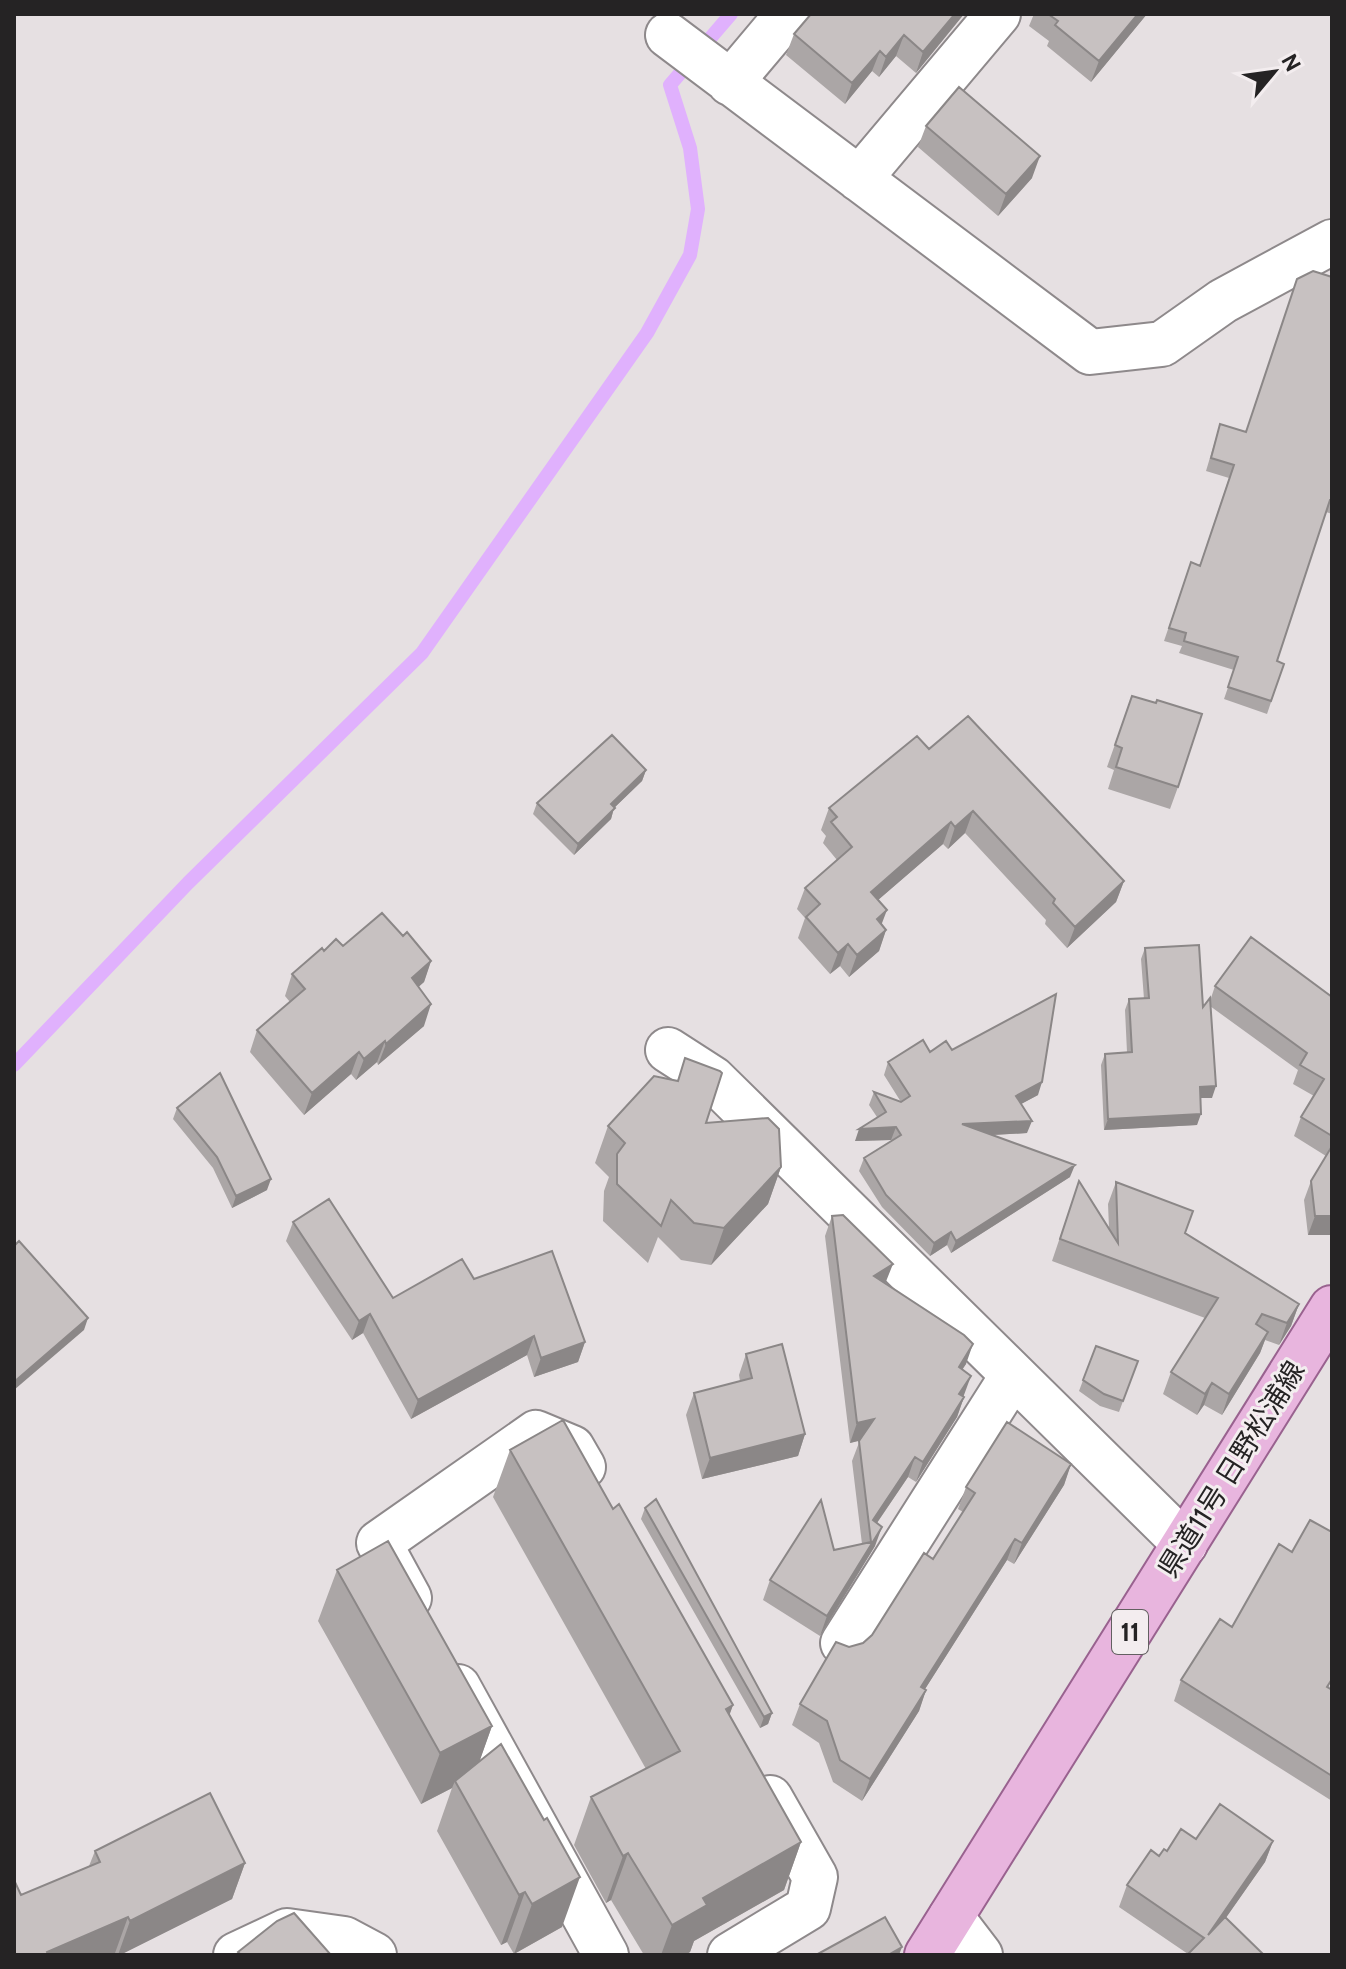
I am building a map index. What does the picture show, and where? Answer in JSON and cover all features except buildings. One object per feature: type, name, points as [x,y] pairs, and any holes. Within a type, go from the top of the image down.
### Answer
[{"type":"main road","name":"県道11号 日野松浦線","points":[[927,1955],[1332,1308]]},
{"type":"street","points":[[724,78],[788,14]]},
{"type":"street","points":[[859,179],[998,14]]},
{"type":"street","points":[[668,35],[1090,352],[1162,344],[1223,301],[1332,242]]},
{"type":"street","points":[[668,1050],[713,1079],[1185,1544]]},
{"type":"street","points":[[843,1643],[1013,1375]]},
{"type":"street","points":[[603,1503],[572,1448],[536,1433],[379,1543],[606,1955]]},
{"type":"street","points":[[730,1955],[808,1908],[815,1877],[752,1766]]},
{"type":"street","points":[[951,1917],[980,1955]]},
{"type":"street","points":[[236,1955],[287,1931],[344,1939],[374,1955]]},
{"type":"waterway","points":[[14,1065],[188,883],[422,653],[647,333],[690,255],[698,209],[690,148],[670,85],[731,14]]}]
